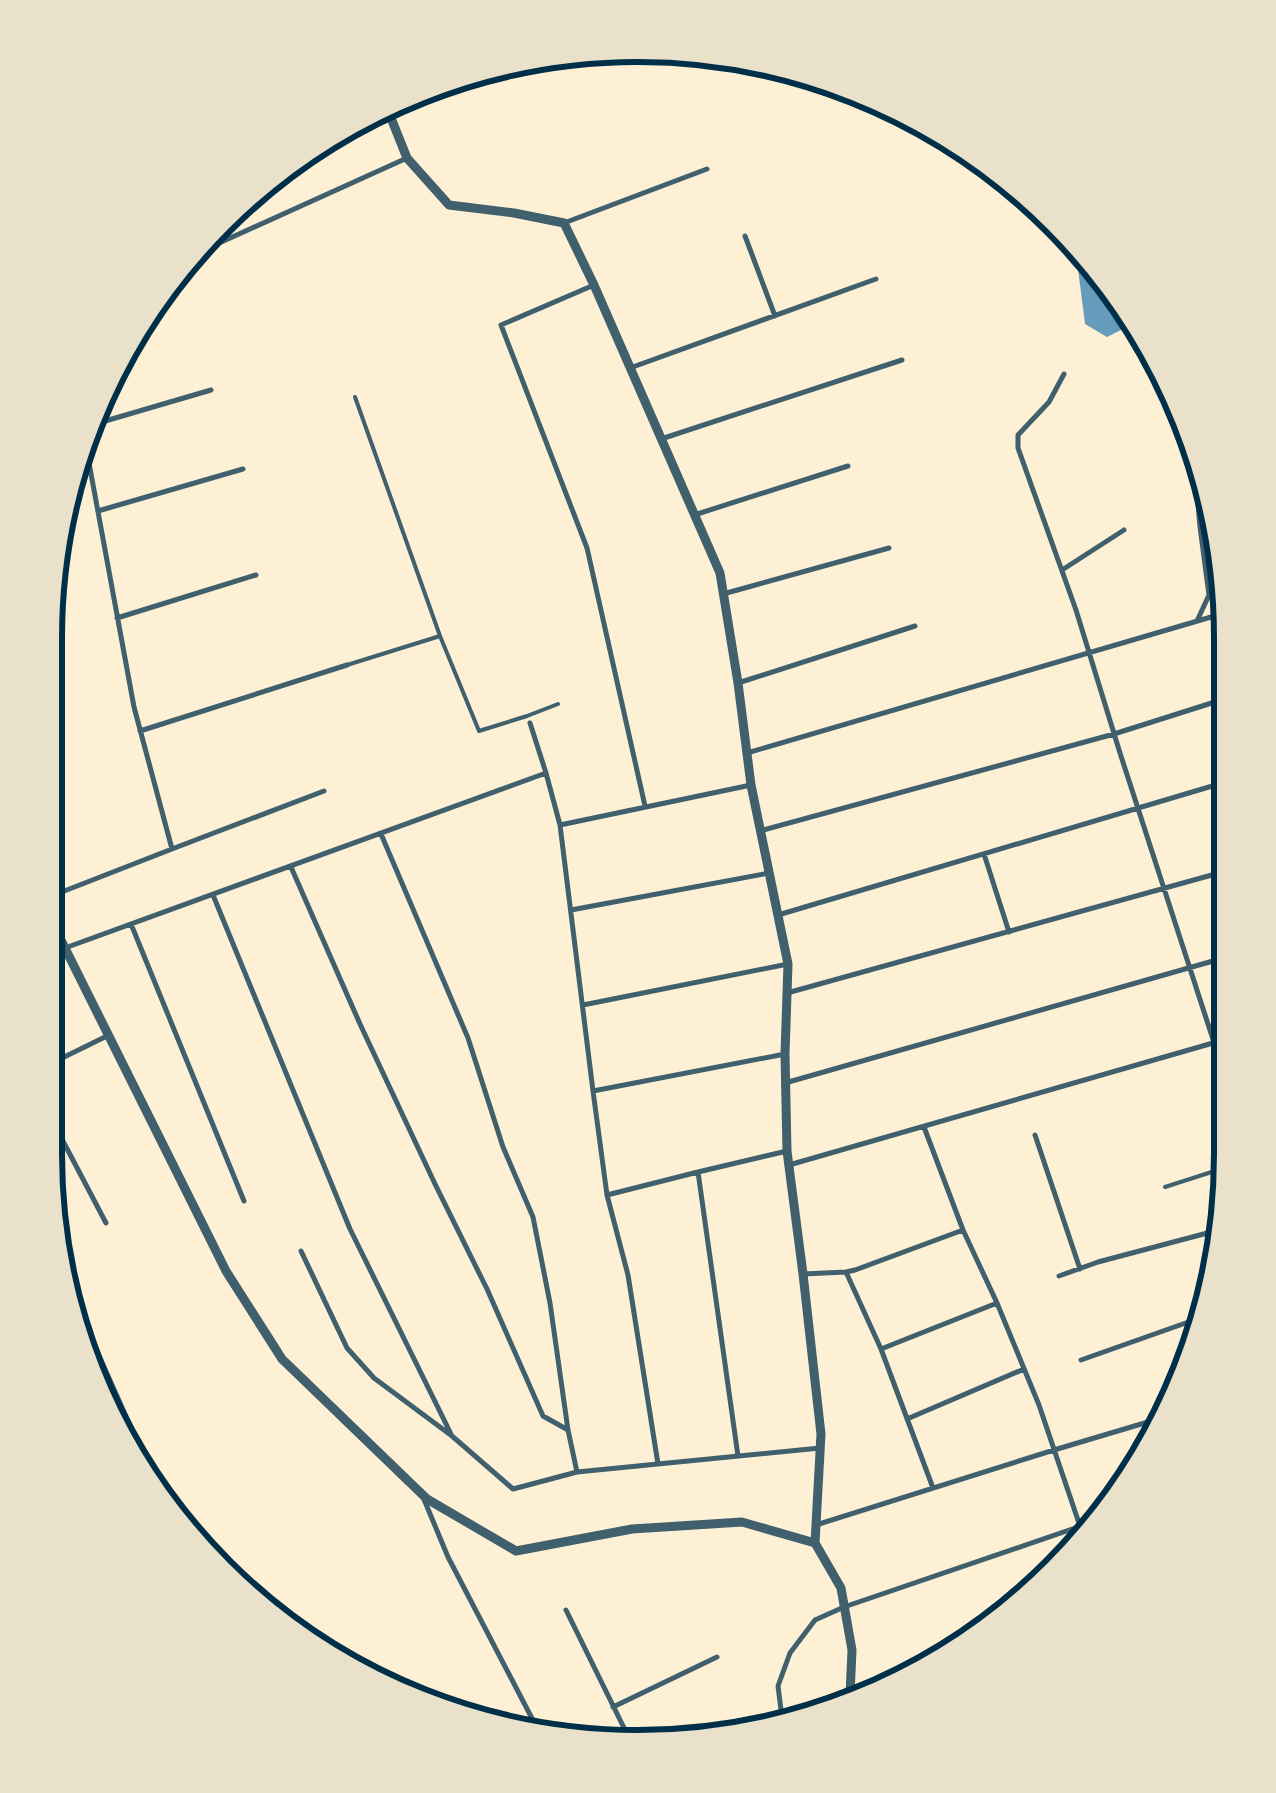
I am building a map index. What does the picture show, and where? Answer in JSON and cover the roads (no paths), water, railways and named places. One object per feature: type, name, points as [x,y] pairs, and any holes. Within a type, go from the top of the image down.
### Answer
[{"type":"street","points":[[390,119],[407,158],[448,205],[514,213],[564,223],[707,169]]},
{"type":"street","points":[[220,243],[407,158]]},
{"type":"street","points":[[564,223],[594,285],[720,573],[738,683],[751,785],[788,964],[785,1054],[787,1152],[803,1274],[820,1434],[815,1543],[841,1588],[852,1650],[850,1690]]},
{"type":"street","points":[[745,236],[776,316]]},
{"type":"street","points":[[630,368],[876,279]]},
{"type":"street","points":[[594,285],[501,325],[587,548],[645,806]]},
{"type":"street","points":[[661,438],[902,360]]},
{"type":"street","points":[[1064,374],[1049,402],[1018,436],[1018,448],[1090,653],[1114,734],[1190,968],[1214,1033]]},
{"type":"street","points":[[105,421],[211,390]]},
{"type":"street","points":[[89,465],[134,707],[172,849]]},
{"type":"street","points":[[694,515],[848,466]]},
{"type":"street","points":[[98,510],[243,470]]},
{"type":"street","points":[[1197,621],[1209,595],[1198,509]]},
{"type":"street","points":[[1062,570],[1124,530]]},
{"type":"street","points":[[723,594],[889,548]]},
{"type":"street","points":[[118,618],[256,575]]},
{"type":"street","points":[[747,753],[1213,616]]},
{"type":"street","points":[[738,683],[915,626]]},
{"type":"street","points":[[140,731],[347,665]]},
{"type":"street","points":[[760,831],[1114,734],[1214,702]]},
{"type":"street","points":[[530,723],[560,825],[608,1195],[628,1275],[658,1464]]},
{"type":"street","points":[[65,948],[546,773]]},
{"type":"street","points":[[560,825],[751,785]]},
{"type":"street","points":[[778,914],[1214,785]]},
{"type":"street","points":[[62,892],[324,792]]},
{"type":"street","points":[[381,834],[468,1038],[503,1147],[533,1217],[550,1302],[568,1430],[577,1472]]},
{"type":"street","points":[[984,854],[1009,932]]},
{"type":"street","points":[[291,867],[360,1024],[435,1184],[487,1288],[543,1416],[568,1430]]},
{"type":"street","points":[[571,910],[769,873]]},
{"type":"street","points":[[787,993],[1214,874]]},
{"type":"street","points":[[213,895],[350,1229],[452,1436]]},
{"type":"street","points":[[131,924],[244,1201]]},
{"type":"street","points":[[62,942],[226,1271],[282,1359],[427,1499],[516,1552],[632,1529],[742,1522],[815,1543]]},
{"type":"street","points":[[785,1083],[1214,961]]},
{"type":"street","points":[[582,1005],[788,964]]},
{"type":"street","points":[[62,1058],[109,1035]]},
{"type":"street","points":[[789,1165],[1214,1042]]},
{"type":"street","points":[[593,1091],[785,1054]]},
{"type":"street","points":[[924,1127],[963,1230],[1024,1369],[1079,1524]]},
{"type":"street","points":[[1035,1136],[1080,1268]]},
{"type":"street","points":[[62,1139],[106,1223]]},
{"type":"street","points":[[608,1195],[787,1152]]},
{"type":"street","points":[[698,1172],[738,1456]]},
{"type":"street","points":[[803,1274],[846,1272],[963,1230]]},
{"type":"street","points":[[1059,1276],[1080,1268],[1208,1233]]},
{"type":"street","points":[[301,1251],[347,1348],[374,1378],[452,1436],[513,1489],[577,1472],[820,1448]]},
{"type":"street","points":[[846,1272],[881,1349],[933,1488]]},
{"type":"street","points":[[881,1349],[996,1303]]},
{"type":"street","points":[[1081,1360],[1188,1323]]},
{"type":"street","points":[[99,1355],[124,1414]]},
{"type":"street","points":[[907,1418],[1024,1369]]},
{"type":"street","points":[[816,1525],[1147,1422]]},
{"type":"street","points":[[422,1495],[448,1557],[533,1720]]},
{"type":"street","points":[[781,1712],[778,1686],[790,1653],[814,1620],[844,1606],[1073,1532]]},
{"type":"street","points":[[566,1610],[625,1730]]},
{"type":"street","points":[[613,1707],[717,1657]]},
{"type":"lane","points":[[354,397],[440,636],[479,731],[558,704]]},
{"type":"lane","points":[[347,665],[440,636]]},
{"type":"lane","points":[[527,716],[530,723]]},
{"type":"lane","points":[[1165,1186],[1213,1171]]},
{"type":"water","points":[[1078,267],[1123,329],[1107,337],[1085,324]]}]
